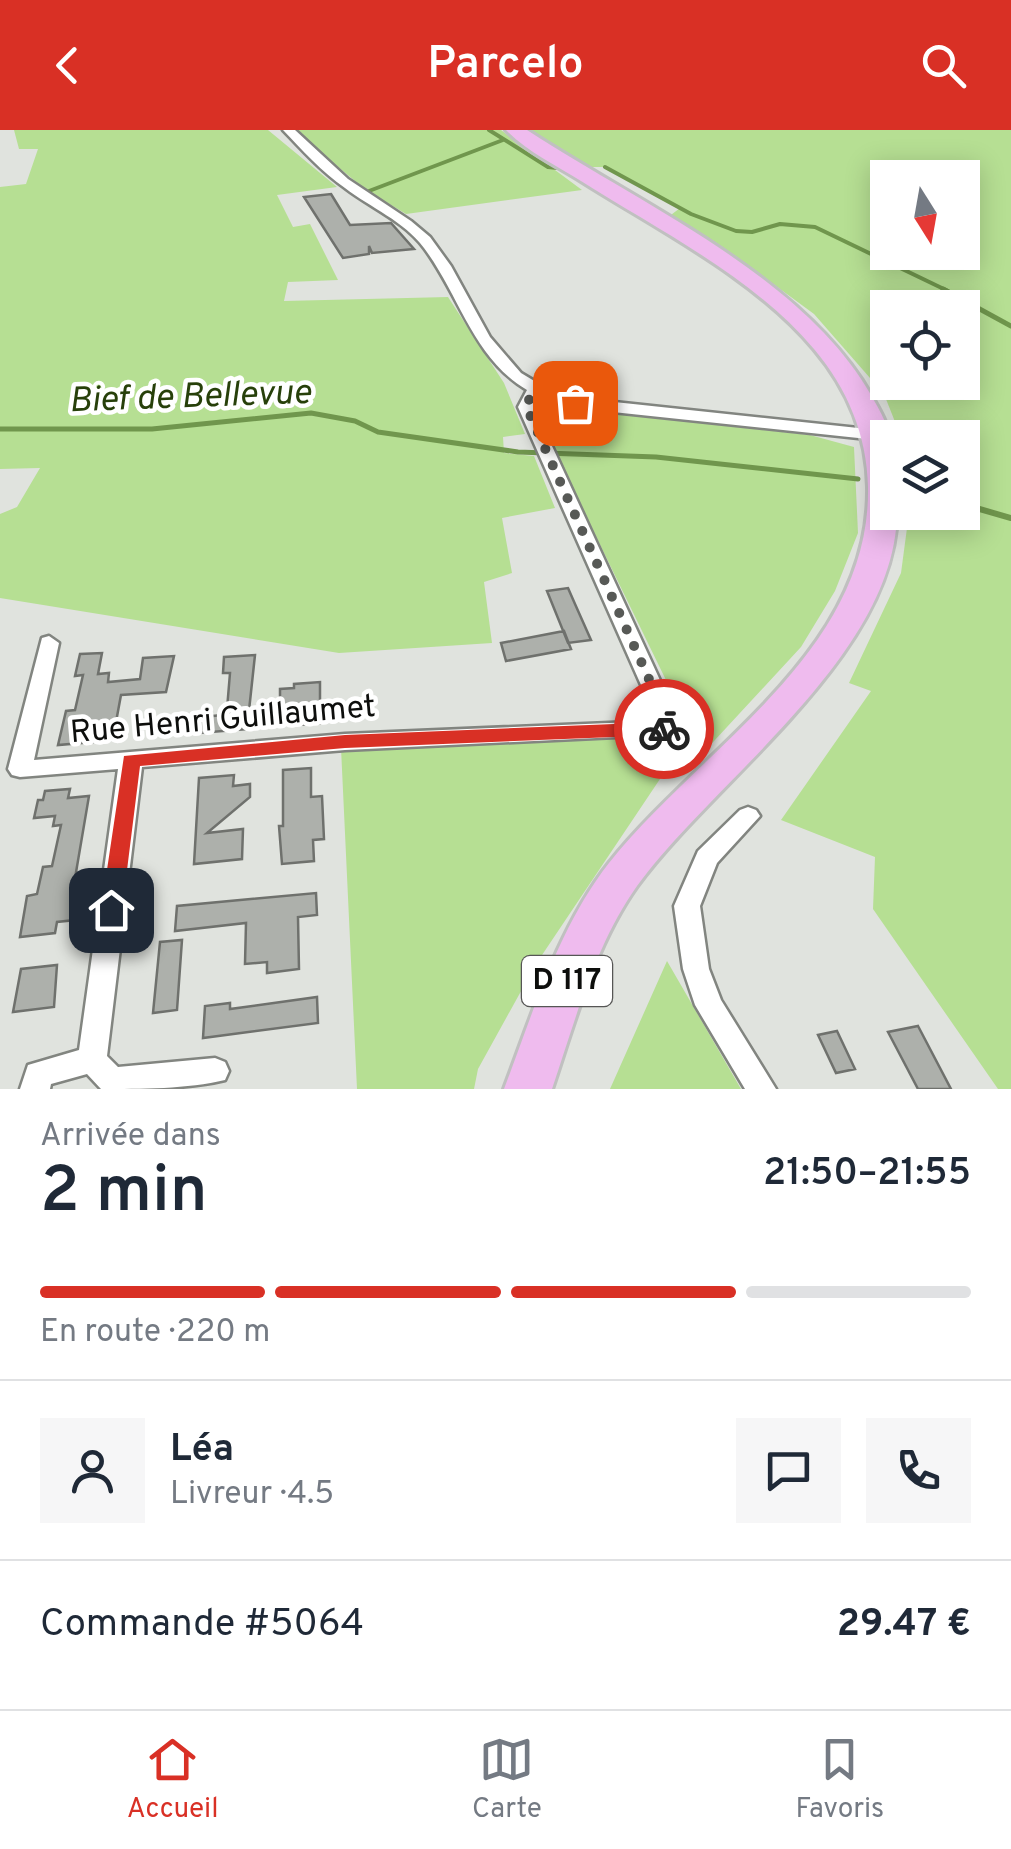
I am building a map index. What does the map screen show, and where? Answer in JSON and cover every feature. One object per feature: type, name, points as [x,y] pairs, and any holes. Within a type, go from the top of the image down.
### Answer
[{"type":"main road","name":"D 117","points":[[516,130],[775,298],[806,325],[838,364],[864,401],[871,420]]},
{"type":"main road","name":"D 117","points":[[528,1089],[567,980],[621,879],[679,808],[781,705],[832,642],[862,591],[881,530]]},
{"type":"street","points":[[288,130],[340,179],[406,222],[425,240],[499,363],[534,390],[575,403],[870,434]]},
{"type":"street","name":"Rue Henri Guillaumet","points":[[49,643],[20,769],[345,742],[671,728],[526,406],[534,390]]},
{"type":"street","points":[[92,1060],[131,760]]},
{"type":"street","points":[[748,816],[707,858],[687,906],[696,969],[709,1005],[761,1089]]},
{"type":"street","points":[[92,1060],[112,1081],[215,1071]]},
{"type":"street","points":[[35,1089],[38,1074],[92,1060]]},
{"type":"green space","points":[[14,130],[268,130],[337,187],[277,195],[293,227],[310,224],[338,280],[288,282],[284,301],[448,297],[504,383],[525,434],[503,437],[504,453],[534,456],[555,508],[502,518],[512,573],[484,582],[492,643],[339,653],[0,598],[0,514],[17,507],[40,468],[0,469],[0,187],[26,184],[38,149],[19,149]]},
{"type":"green space","points":[[293,130],[501,130],[582,190],[406,214],[366,190]]},
{"type":"green space","points":[[528,130],[1011,130],[1011,1089],[998,1089],[873,909],[875,857],[781,820],[871,691],[849,683],[901,573],[907,530],[980,530],[980,420],[894,420],[886,400],[980,400],[980,290],[870,290],[870,378],[814,314],[734,255],[667,218],[680,208],[604,167],[587,167]]},
{"type":"green space","points":[[545,409],[810,435],[854,447],[858,533],[835,591],[801,647],[702,754],[543,436],[537,416]]},
{"type":"green space","points":[[659,735],[662,776],[536,964],[478,1069],[474,1089],[357,1089],[341,748]]},
{"type":"green space","points":[[667,961],[741,1089],[610,1089]]},
{"type":"building","points":[[331,194],[350,225],[391,223],[414,249],[372,253],[369,246],[369,254],[343,258],[304,197]]},
{"type":"building","points":[[568,588],[591,640],[568,643],[547,591]]},
{"type":"building","points":[[564,631],[571,649],[506,661],[501,643]]},
{"type":"building","points":[[102,653],[98,674],[109,673],[108,682],[140,679],[143,658],[174,656],[166,692],[121,695],[116,722],[96,723],[93,742],[58,745],[66,711],[75,710],[83,675],[75,676],[80,654]]},
{"type":"building","points":[[255,655],[247,729],[199,733],[200,717],[224,715],[227,709],[230,673],[223,673],[224,657]]},
{"type":"building","points":[[320,682],[320,723],[299,725],[299,705],[280,707],[280,689]]},
{"type":"building","points":[[311,768],[311,797],[322,796],[324,839],[313,840],[314,861],[282,864],[279,826],[283,826],[283,770]]},
{"type":"building","points":[[234,775],[233,786],[250,784],[250,797],[207,833],[243,829],[242,859],[194,864],[199,778]]},
{"type":"building","points":[[70,789],[68,798],[89,796],[73,890],[79,890],[75,920],[57,922],[55,933],[20,937],[27,896],[37,894],[43,867],[52,866],[61,825],[53,826],[55,816],[34,818],[38,800],[43,800],[45,791]]},
{"type":"building","points":[[316,893],[317,915],[298,917],[299,969],[267,973],[267,962],[245,964],[246,923],[175,931],[177,906]]},
{"type":"building","points":[[182,940],[177,1010],[153,1013],[160,942]]},
{"type":"building","points":[[57,965],[54,1007],[13,1012],[21,969]]},
{"type":"building","points":[[317,997],[318,1023],[203,1038],[205,1006],[230,1003],[230,1009]]},
{"type":"building","points":[[918,1026],[951,1089],[918,1089],[888,1032]]},
{"type":"building","points":[[837,1031],[855,1069],[836,1073],[818,1035]]},
{"type":"waterway","points":[[489,130],[548,167],[557,168]]},
{"type":"waterway","points":[[369,191],[503,140]]},
{"type":"waterway","points":[[605,167],[691,214],[736,231],[752,232],[780,224],[815,227],[946,290]]},
{"type":"waterway","points":[[943,289],[1011,326]]},
{"type":"waterway","name":"Bief de Bellevue","points":[[0,429],[152,429],[311,413],[355,421],[378,432],[518,452],[656,457],[858,479]]},
{"type":"waterway","name":"Bief de Bellevue","points":[[980,509],[1011,518]]},
{"type":"way so far","points":[[575,403],[534,390],[526,406],[671,728],[664,729]]},
{"type":"route","points":[[111,910],[131,760],[345,742],[664,729]]}]
